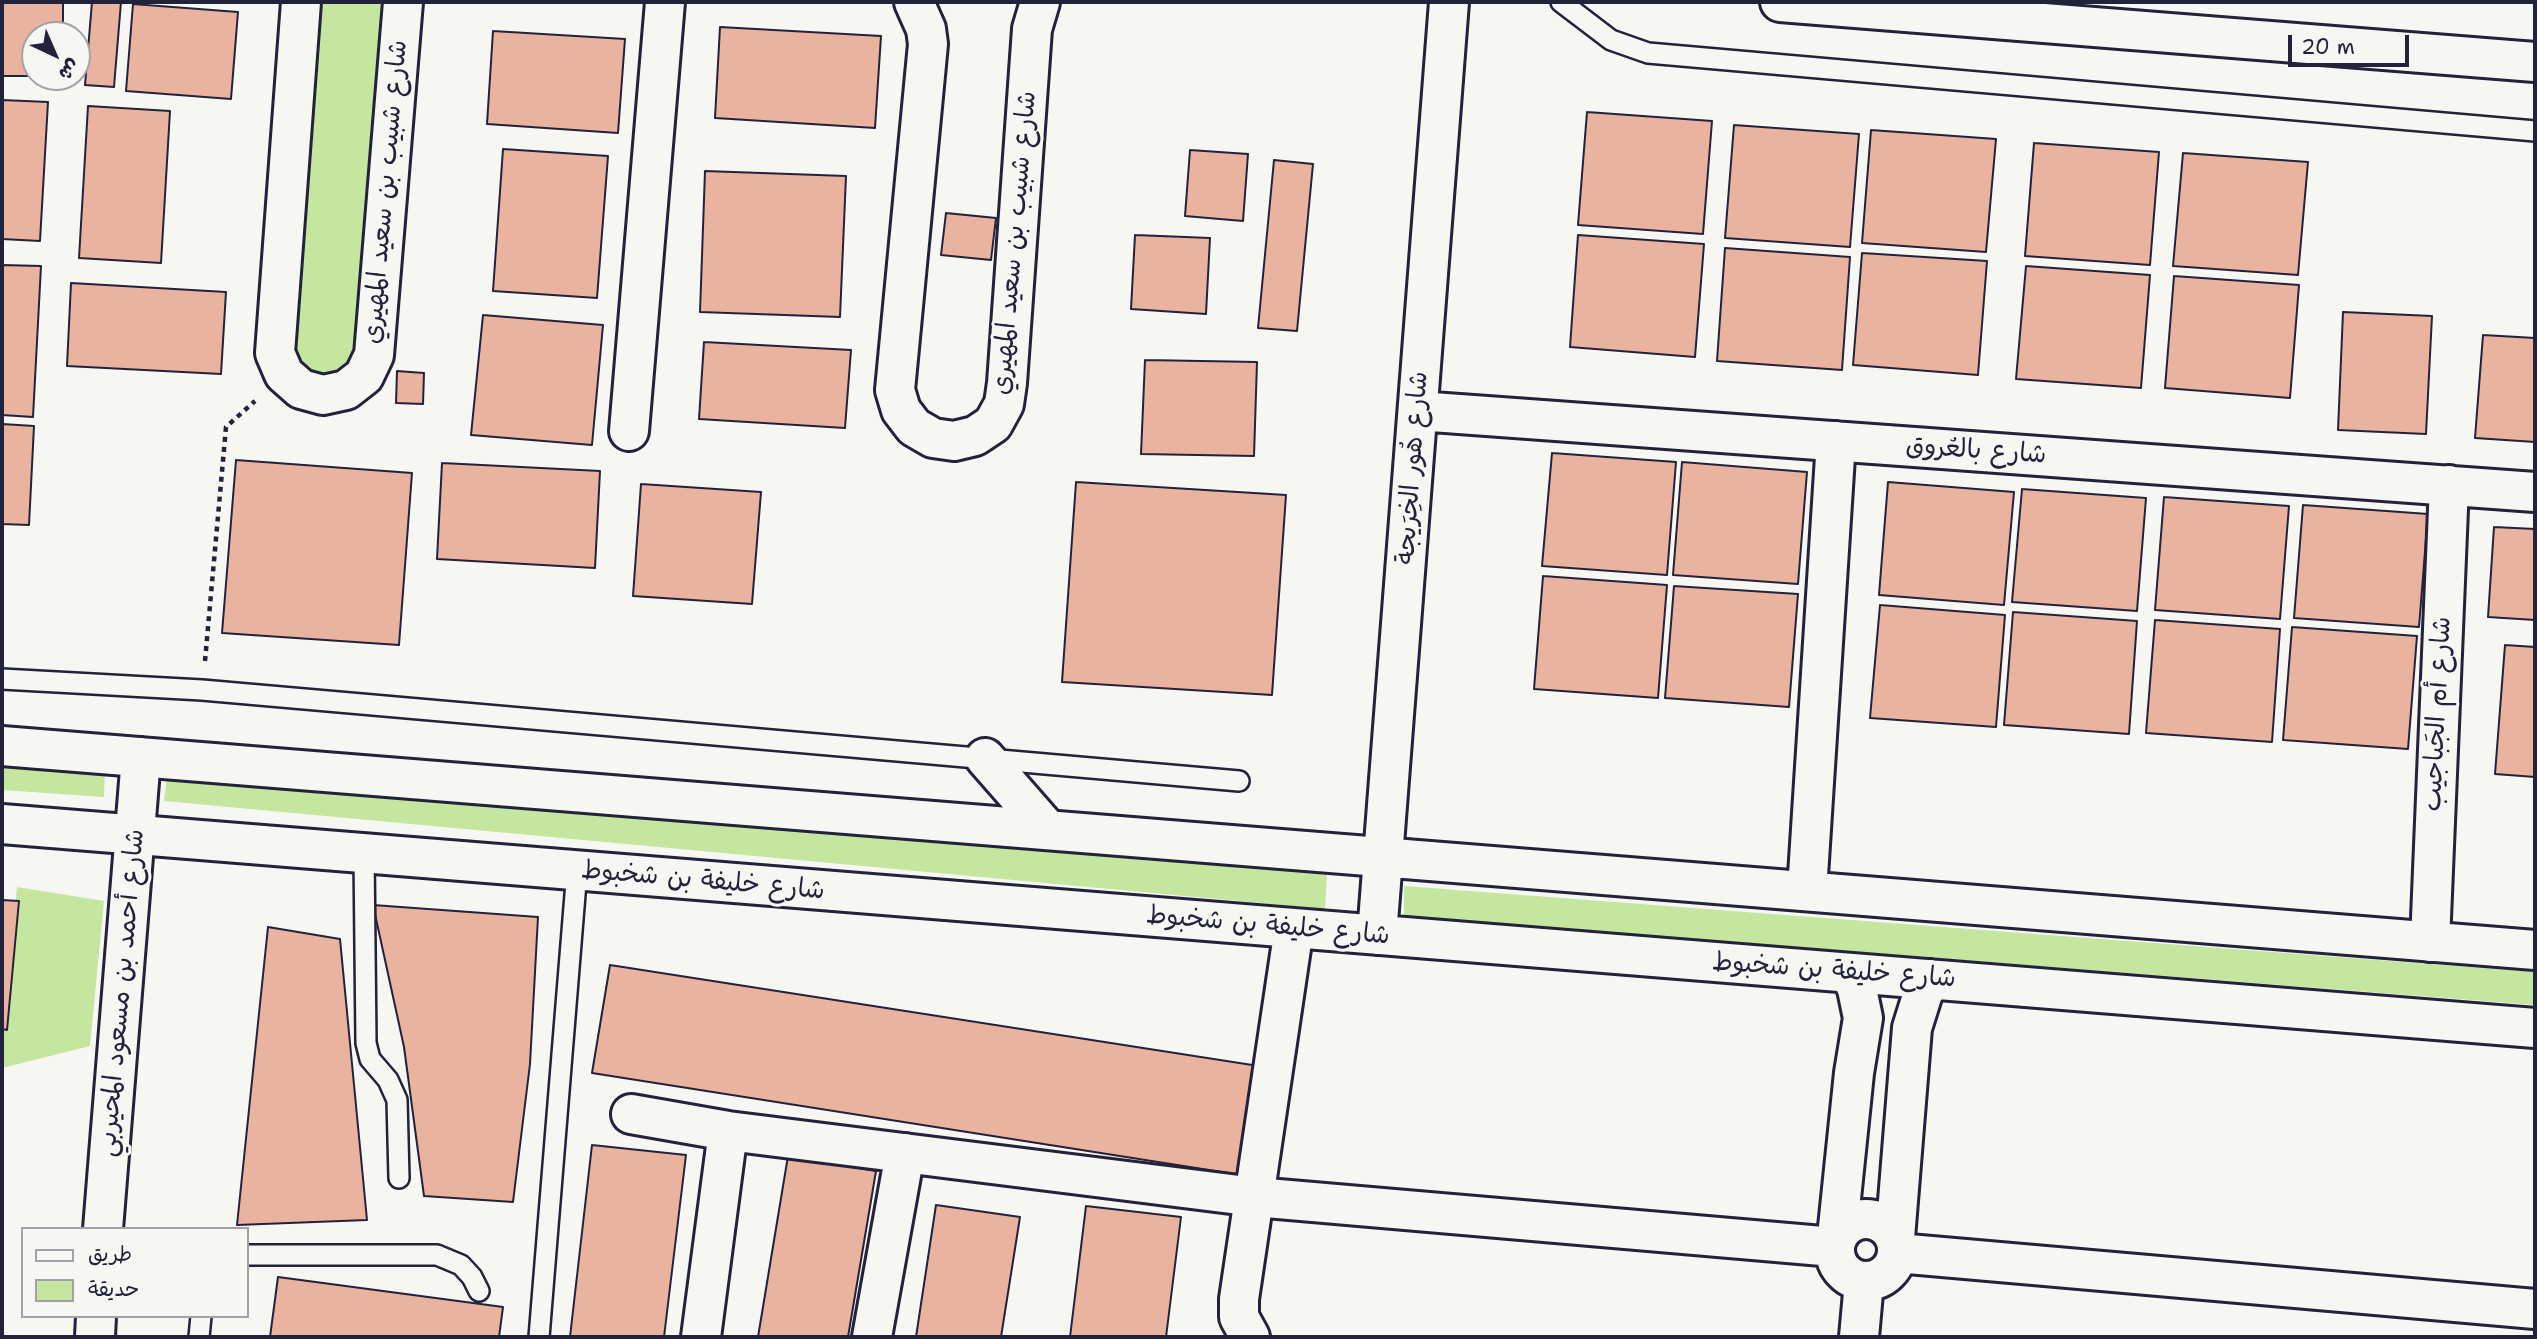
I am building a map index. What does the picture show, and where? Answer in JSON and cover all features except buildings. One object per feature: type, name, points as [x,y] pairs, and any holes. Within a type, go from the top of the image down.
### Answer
[{"type":"street","points":[[284,374],[275,353],[301,2]]},
{"type":"street","name":"شارع شبيب بن سعيد المهيري","points":[[284,374],[301,389],[323,395],[346,390],[365,376],[374,355],[403,2]]},
{"type":"street","points":[[629,430],[665,2]]},
{"type":"street","name":"شارع شبيب بن سعيد المهيري","points":[[914,2],[926,29],[928,44],[895,390],[901,410],[915,427],[933,438],[954,441],[975,436],[993,424],[1004,404],[1032,29],[1040,2]]},
{"type":"street","name":"شارع هُور الخِرَيجة","points":[[1377,935],[1449,2]]},
{"type":"street","points":[[1780,2],[2535,62]]},
{"type":"street","name":"شارع بالعُروق","points":[[1418,411],[2535,492]]},
{"type":"street","points":[[1807,891],[1836,441]]},
{"type":"street","name":"شارع أم الجَباجيب","points":[[2430,942],[2449,485]]},
{"type":"street","points":[[2,746],[2535,950]]},
{"type":"street","name":"شارع أحمد بن مسعود المحيربي","points":[[103,1227],[141,757]]},
{"type":"street","points":[[985,758],[1048,830]]},
{"type":"street","name":"شارع خليفة بن شخبوط","points":[[2,824],[2535,1028]]},
{"type":"street","points":[[1250,1337],[1239,1317],[1239,1299],[1294,928]]},
{"type":"street","points":[[1850,974],[1857,989],[1863,1018],[1854,1073],[1835,1257],[1839,1266],[1854,1279],[1864,1282],[1884,1276],[1891,1268],[1896,1245],[1912,1028],[1923,993],[1931,979]]},
{"type":"street","points":[[631,1114],[728,1130],[1255,1197],[1836,1242]]},
{"type":"street","points":[[701,1337],[728,1130]]},
{"type":"street","points":[[872,1337],[905,1153]]},
{"type":"street","points":[[1836,1242],[1850,1222],[1871,1218],[1889,1228],[1896,1245]]},
{"type":"street","points":[[1896,1245],[2526,1317]]},
{"type":"street","points":[[1859,1337],[1864,1282]]},
{"type":"street","points":[[94,1337],[96,1318]]},
{"type":"lane","points":[[1561,2],[1611,40],[1648,53],[2535,131]]},
{"type":"lane","points":[[2,679],[202,690],[1239,781]]},
{"type":"lane","points":[[364,853],[366,1043],[370,1059],[388,1080],[397,1100],[399,1178]]},
{"type":"lane","points":[[539,1337],[577,870]]},
{"type":"lane","points":[[248,1255],[437,1255],[461,1265],[472,1277],[479,1291]]},
{"type":"lane","points":[[199,1337],[201,1318]]},
{"type":"path","points":[[202,690],[226,427],[284,374]]},
{"type":"green space","points":[[322,2],[396,2],[371,371],[329,385],[291,374]]},
{"type":"green space","points":[[2,758],[105,766],[104,797],[2,790]]},
{"type":"green space","points":[[168,768],[1327,874],[1325,909],[164,801]]},
{"type":"green space","points":[[1404,886],[2535,972],[2535,1005],[1404,916]]},
{"type":"green space","points":[[17,887],[104,901],[90,1046],[2,1068],[2,1039]]}]
